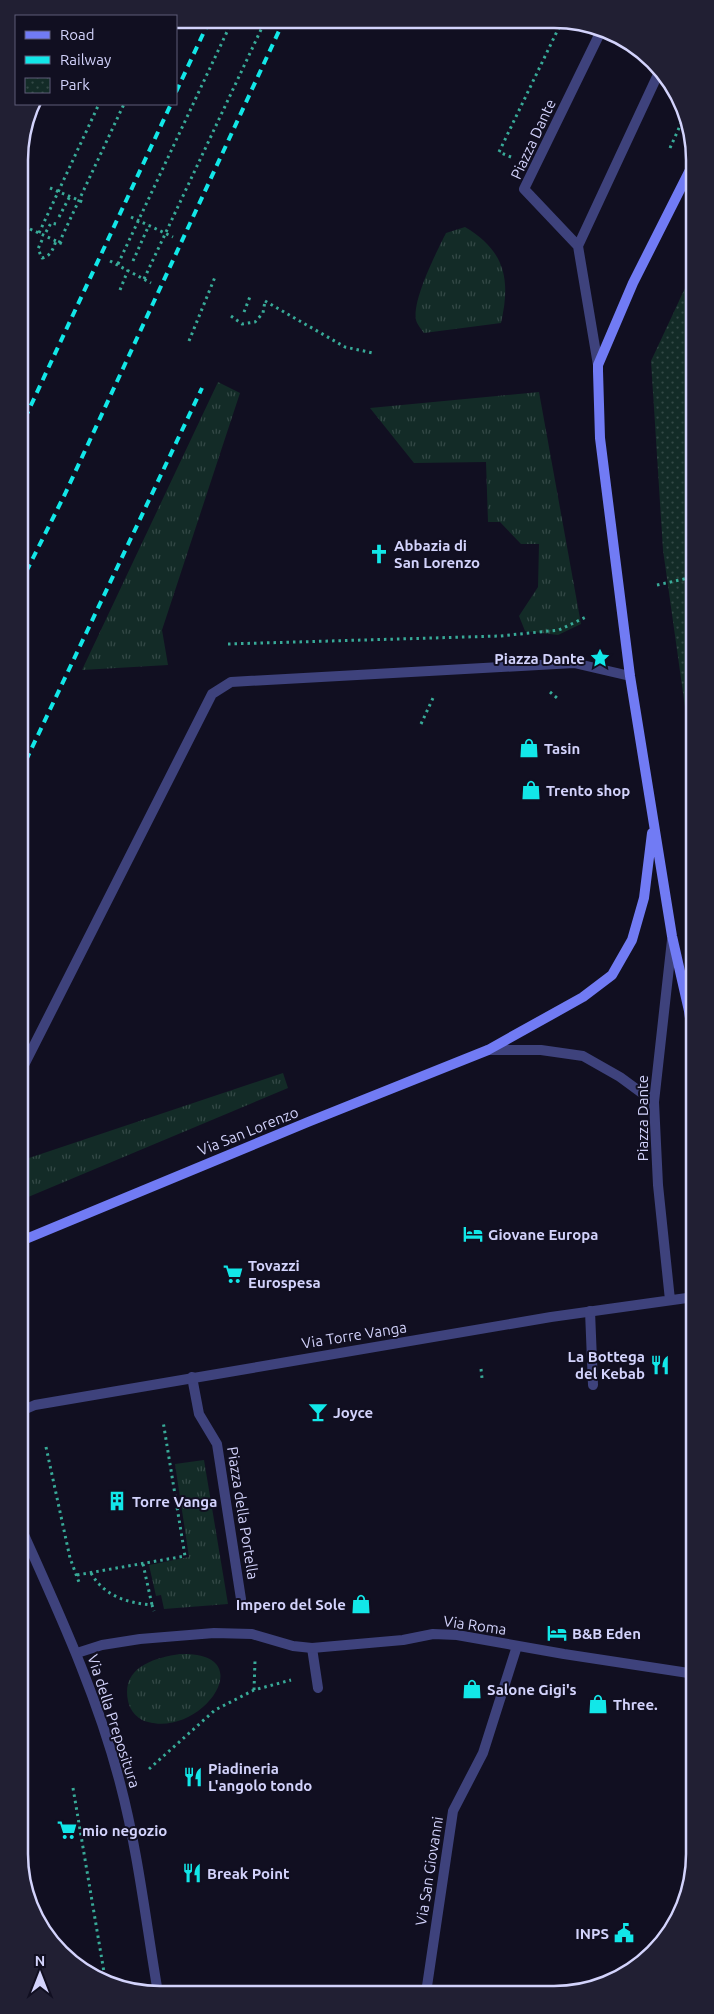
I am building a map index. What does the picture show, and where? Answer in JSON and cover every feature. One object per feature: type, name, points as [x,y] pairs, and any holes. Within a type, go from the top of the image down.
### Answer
[{"type":"main road","name":"Piazza Dante","points":[[686,176],[633,283],[598,365],[600,438],[630,676],[672,936],[686,998]]},
{"type":"main road","name":"Via San Lorenzo","points":[[28,1238],[488,1050],[583,997],[612,975],[632,940],[644,898],[653,819]]},
{"type":"street","name":"Piazza Dante","points":[[598,35],[524,189],[578,246],[598,365]]},
{"type":"street","points":[[578,246],[657,76]]},
{"type":"street","points":[[28,1057],[212,694],[231,682],[574,663],[630,676]]},
{"type":"street","name":"Piazza Dante","points":[[670,1300],[658,1184],[654,1102],[672,936]]},
{"type":"street","name":"Via San Lorenzo","points":[[488,1050],[541,1050],[583,1056],[620,1077],[654,1102]]},
{"type":"street","name":"Via Torre Vanga","points":[[28,1408],[192,1377],[590,1311],[686,1298]]},
{"type":"street","points":[[590,1311],[593,1385]]},
{"type":"street","name":"Piazza della Portella","points":[[192,1377],[199,1414],[218,1444],[241,1599]]},
{"type":"street","name":"Via della Prepositura","points":[[28,1544],[77,1653],[109,1744],[120,1784],[157,1986]]},
{"type":"street","name":"Via Roma","points":[[77,1653],[102,1645],[140,1639],[214,1634],[252,1634],[292,1646],[312,1648],[403,1640],[433,1634],[457,1636],[686,1673]]},
{"type":"street","name":"Via San Giovanni","points":[[427,1986],[454,1811],[484,1753],[517,1646]]},
{"type":"street","points":[[312,1648],[318,1688]]},
{"type":"path","points":[[118,264],[229,28]]},
{"type":"path","points":[[144,278],[262,28]]},
{"type":"path","points":[[534,168],[500,152],[559,28]]},
{"type":"path","points":[[39,233],[99,105]]},
{"type":"path","points":[[42,240],[38,249],[42,258],[47,257],[52,252],[58,242],[124,105]]},
{"type":"path","points":[[50,188],[85,203]]},
{"type":"path","points":[[59,217],[70,196]]},
{"type":"path","points":[[131,216],[173,237]]},
{"type":"path","points":[[46,232],[51,223],[56,224]]},
{"type":"path","points":[[134,261],[149,225]]},
{"type":"path","points":[[30,229],[65,246]]},
{"type":"path","points":[[110,261],[151,283]]},
{"type":"path","points":[[120,290],[128,270]]},
{"type":"path","points":[[189,340],[215,276]]},
{"type":"path","points":[[244,312],[251,294]]},
{"type":"path","points":[[231,316],[242,324],[254,322],[264,313],[265,301],[345,347],[373,353]]},
{"type":"path","points":[[657,585],[686,579]]},
{"type":"path","points":[[228,644],[500,636],[558,630],[586,617]]},
{"type":"path","points":[[481,1368],[482,1378]]},
{"type":"path","points":[[77,1576],[185,1556],[163,1421]]},
{"type":"path","points":[[46,1447],[70,1558],[80,1585]]},
{"type":"path","points":[[143,1564],[155,1617]]},
{"type":"path","points":[[91,1573],[94,1579],[109,1593],[124,1601],[152,1605]]},
{"type":"path","points":[[254,1690],[255,1656]]},
{"type":"path","points":[[149,1769],[215,1710],[254,1690],[316,1674]]},
{"type":"path","points":[[73,1788],[104,1974]]},
{"type":"green space","points":[[465,227],[489,246],[497,256],[502,268],[505,280],[505,293],[501,323],[424,333],[416,320],[421,288],[446,233]]},
{"type":"green space","points":[[686,286],[686,714],[663,550],[651,361]]},
{"type":"green space","points":[[218,382],[240,393],[162,630],[168,665],[82,670]]},
{"type":"green space","points":[[539,392],[581,624],[558,635],[525,631],[519,616],[538,587],[539,544],[521,544],[500,522],[488,522],[486,462],[414,463],[370,408]]},
{"type":"green space","points":[[283,1073],[288,1088],[28,1197],[28,1158]]},
{"type":"green space","points":[[204,1460],[228,1604],[164,1609],[161,1595],[156,1596],[149,1565],[189,1557],[175,1464]]},
{"type":"green space","points":[[180,1654],[204,1657],[217,1665],[220,1678],[215,1692],[204,1706],[188,1717],[169,1723],[148,1722],[141,1719],[129,1705],[127,1689],[130,1680],[142,1666],[160,1658]]},
{"type":"railway","points":[[178,88],[206,28]]},
{"type":"railway","points":[[28,568],[65,494],[280,28]]},
{"type":"railway","points":[[28,412],[171,105]]},
{"type":"railway","points":[[28,756],[202,388]]},
{"type":"place","name":"Abbazia di San Lorenzo","points":[[379,554]]},
{"type":"place","name":"Piazza Dante","points":[[600,658]]},
{"type":"place","name":"Tasin","points":[[529,748]]},
{"type":"place","name":"Trento shop","points":[[531,790]]},
{"type":"place","name":"Giovane Europa","points":[[473,1234]]},
{"type":"place","name":"Tovazzi Eurospesa","points":[[233,1274]]},
{"type":"place","name":"La Bottega del Kebab","points":[[660,1365]]},
{"type":"place","name":"Joyce","points":[[318,1412]]},
{"type":"place","name":"Torre Vanga","points":[[117,1501]]},
{"type":"place","name":"Impero del Sole","points":[[361,1604]]},
{"type":"place","name":"B&B Eden","points":[[557,1633]]},
{"type":"place","name":"Salone Gigi's","points":[[472,1689]]},
{"type":"place","name":"Three.","points":[[598,1704]]},
{"type":"place","name":"Piadineria L'angolo tondo","points":[[193,1777]]},
{"type":"place","name":"mio negozio","points":[[67,1830]]},
{"type":"place","name":"Break Point","points":[[192,1873]]},
{"type":"place","name":"INPS","points":[[624,1933]]}]
